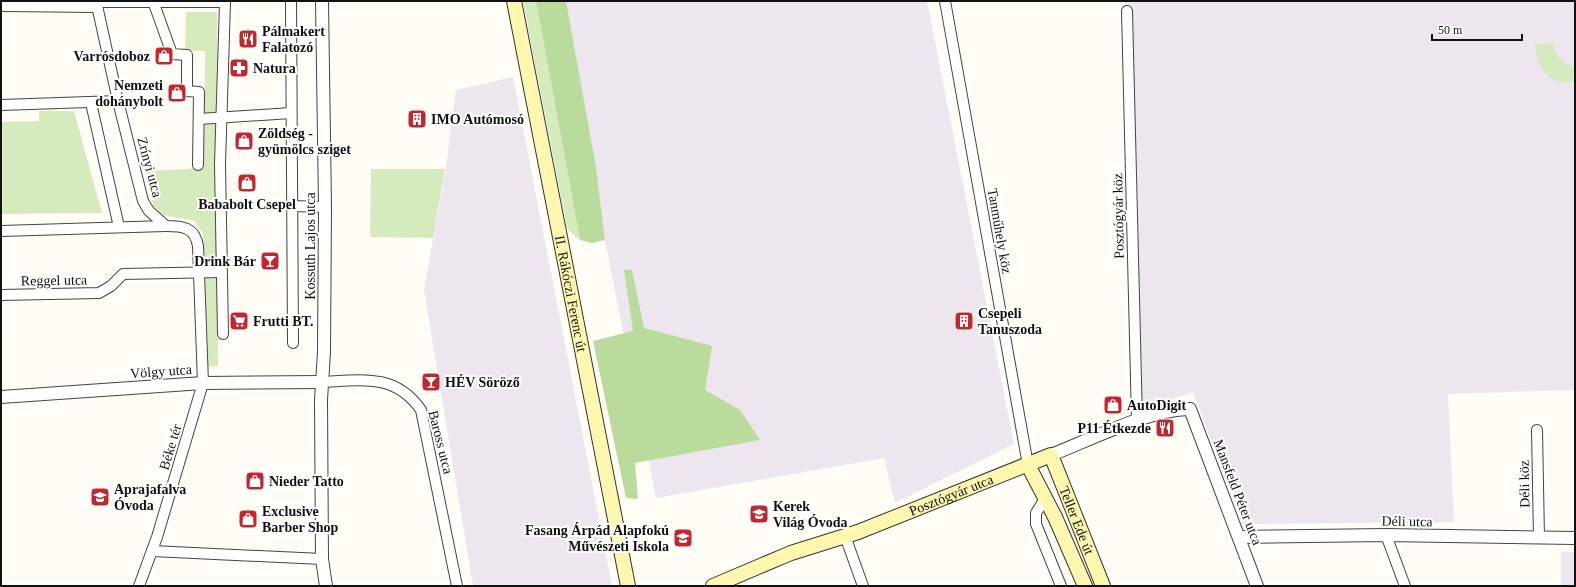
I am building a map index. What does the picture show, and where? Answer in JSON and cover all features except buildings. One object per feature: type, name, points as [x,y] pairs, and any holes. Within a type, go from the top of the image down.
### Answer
[{"type":"main road","name":"II. Rákóczi Ferenc út","points":[[514,1],[628,586]]},
{"type":"main road","name":"Posztógyár utca","points":[[713,586],[808,547],[845,536],[1051,455]]},
{"type":"main road","name":"Teller Ede út","points":[[1051,455],[1103,586]]},
{"type":"main road","name":"Teller Ede út","points":[[1028,465],[1046,497],[1085,586]]},
{"type":"street","points":[[153,1],[172,54],[187,55],[187,91],[199,92],[198,165]]},
{"type":"street","points":[[1,6],[153,1],[226,2],[221,118],[221,272],[223,334]]},
{"type":"street","name":"Kossuth Lajos utca","points":[[291,1],[293,343]]},
{"type":"street","name":"Kossuth Lajos utca","points":[[322,1],[325,207],[322,382],[322,559],[326,586]]},
{"type":"street","name":"Tanműhely köz","points":[[945,1],[1028,465]]},
{"type":"street","name":"Zrínyi utca","points":[[96,3],[118,102],[143,201],[149,211],[166,226]]},
{"type":"street","name":"Posztógyár köz","points":[[1127,11],[1137,421]]},
{"type":"street","points":[[1,105],[118,102]]},
{"type":"street","points":[[91,103],[119,227]]},
{"type":"street","points":[[198,119],[291,113]]},
{"type":"street","points":[[292,206],[325,207]]},
{"type":"street","points":[[1,231],[166,226],[184,227],[195,235],[198,246],[203,383]]},
{"type":"street","name":"Reggel utca","points":[[1,295],[99,293],[111,286],[123,274],[221,272]]},
{"type":"street","name":"Baross utca","points":[[322,382],[369,380],[390,384],[405,391],[421,410],[457,586]]},
{"type":"street","name":"Völgy utca","points":[[1,397],[203,383],[322,382]]},
{"type":"street","name":"Béke tér","points":[[139,586],[152,551],[203,383]]},
{"type":"street","name":"Posztógyár utca","points":[[1051,455],[1137,421],[1178,409],[1190,408]]},
{"type":"street","name":"Mansfeld Péter utca","points":[[1190,408],[1258,586]]},
{"type":"street","name":"Déli köz","points":[[1537,430],[1539,538]]},
{"type":"street","name":"Teller Ede út","points":[[1046,497],[1036,513],[1036,524],[1061,586]]},
{"type":"street","points":[[845,536],[863,586]]},
{"type":"street","points":[[1386,536],[1405,586]]},
{"type":"street","name":"Déli utca","points":[[1238,537],[1386,536],[1575,538]]},
{"type":"street","points":[[152,551],[322,559]]},
{"type":"shaded area","points":[[566,1],[927,1],[1014,444],[895,503],[884,458],[656,498],[605,240],[596,167]]},
{"type":"shaded area","points":[[1125,1],[1575,1],[1575,390],[1448,394],[1454,522],[1242,524],[1193,392],[1141,411]]},
{"type":"shaded area","points":[[513,77],[612,586],[473,586],[424,290],[446,167],[456,90]]},
{"type":"shaded area","points":[[1561,552],[1575,552],[1575,586],[1561,586]]},
{"type":"green space","points":[[523,1],[536,1],[580,240],[567,228]]},
{"type":"green space","points":[[536,1],[566,1],[596,167],[605,240],[592,243],[580,240]]},
{"type":"green space","points":[[186,12],[217,12],[218,366],[207,367],[203,233],[194,221],[164,215],[155,208],[150,196],[146,171],[204,168],[205,51],[185,51]]},
{"type":"green space","points":[[1553,43],[1560,59],[1575,69],[1575,82],[1559,82],[1553,80],[1541,67],[1535,44]]},
{"type":"green space","points":[[39,111],[74,111],[102,213],[1,214],[1,112],[2,122],[39,121]]},
{"type":"green space","points":[[371,169],[445,169],[433,238],[370,237]]},
{"type":"green space","points":[[624,270],[632,270],[644,328],[712,346],[705,390],[740,410],[760,440],[635,463],[638,499],[626,498],[593,341],[633,331]]},
{"type":"place","name":"Pálmakert Falatozó","points":[[248,39]]},
{"type":"place","name":"Varrósdoboz","points":[[164,56]]},
{"type":"place","name":"Natura","points":[[239,68]]},
{"type":"place","name":"Nemzeti dohánybolt","points":[[177,93]]},
{"type":"place","name":"IMO Autómosó","points":[[417,119]]},
{"type":"place","name":"Zöldség - gyümölcs sziget","points":[[244,141]]},
{"type":"place","name":"Bababolt Csepel","points":[[247,183]]},
{"type":"place","name":"Drink Bár","points":[[270,261]]},
{"type":"place","name":"Frutti BT.","points":[[239,321]]},
{"type":"place","name":"Csepeli Tanuszoda","points":[[964,321]]},
{"type":"place","name":"HÉV Söröző","points":[[431,382]]},
{"type":"place","name":"AutoDigit","points":[[1113,405]]},
{"type":"place","name":"P11 Étkezde","points":[[1165,428]]},
{"type":"place","name":"Nieder Tatto","points":[[255,481]]},
{"type":"place","name":"Aprajafalva Óvoda","points":[[100,497]]},
{"type":"place","name":"Kerek Világ Óvoda","points":[[759,514]]},
{"type":"place","name":"Exclusive Barber Shop","points":[[248,519]]},
{"type":"place","name":"Fasang Árpád Alapfokú Művészeti Iskola","points":[[683,538]]}]
